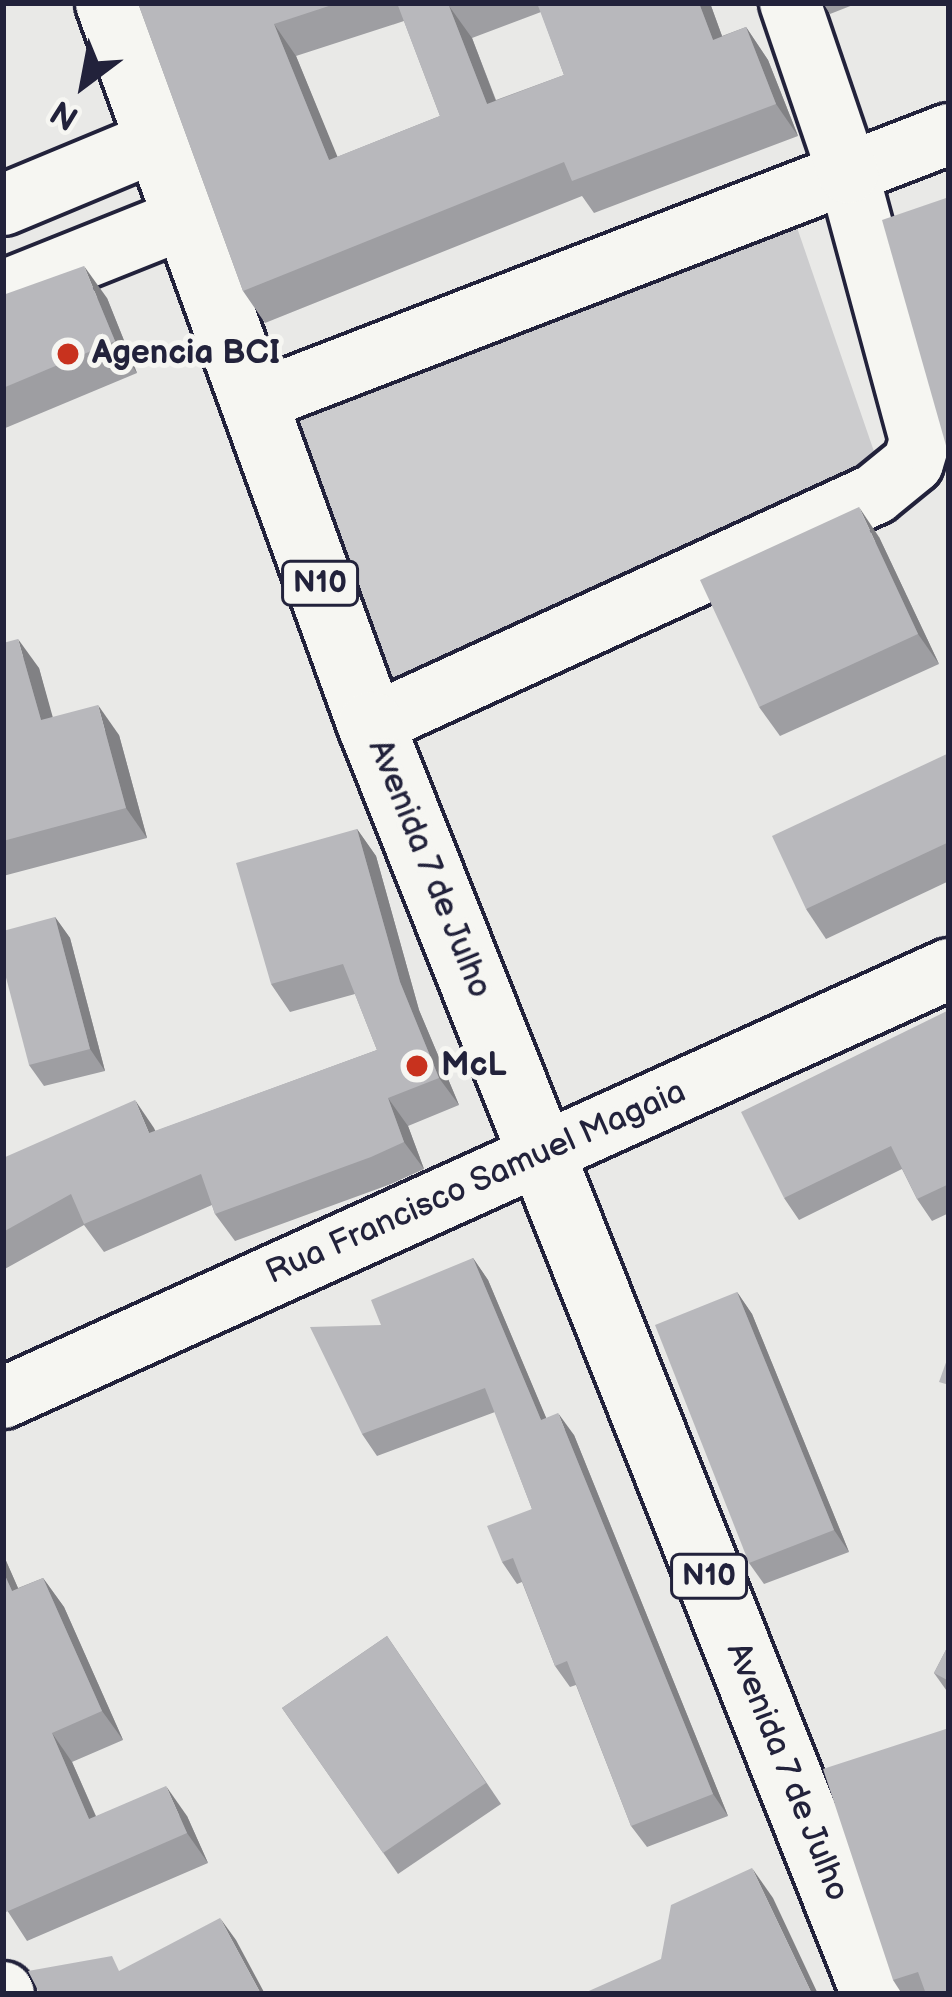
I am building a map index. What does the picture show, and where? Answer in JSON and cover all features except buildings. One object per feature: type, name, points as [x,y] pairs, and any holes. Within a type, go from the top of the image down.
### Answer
[{"type":"main road","name":"Avenida 7 de Julho","points":[[110,3],[371,725],[875,1994]]},
{"type":"street","points":[[371,725],[874,494],[913,463],[920,440],[848,173],[790,3]]},
{"type":"street","points":[[255,402],[949,134]]},
{"type":"street","points":[[3,205],[157,141]]},
{"type":"street","points":[[3,291],[188,217]]},
{"type":"street","name":"Rua Francisco Samuel Magaia","points":[[3,1398],[211,1298],[544,1157],[949,969]]},
{"type":"shaded area","points":[[792,213],[890,498],[370,711],[245,436]]},
{"type":"place","name":"Agencia BCI","points":[[68,354]]},
{"type":"place","name":"McL","points":[[417,1066]]}]
